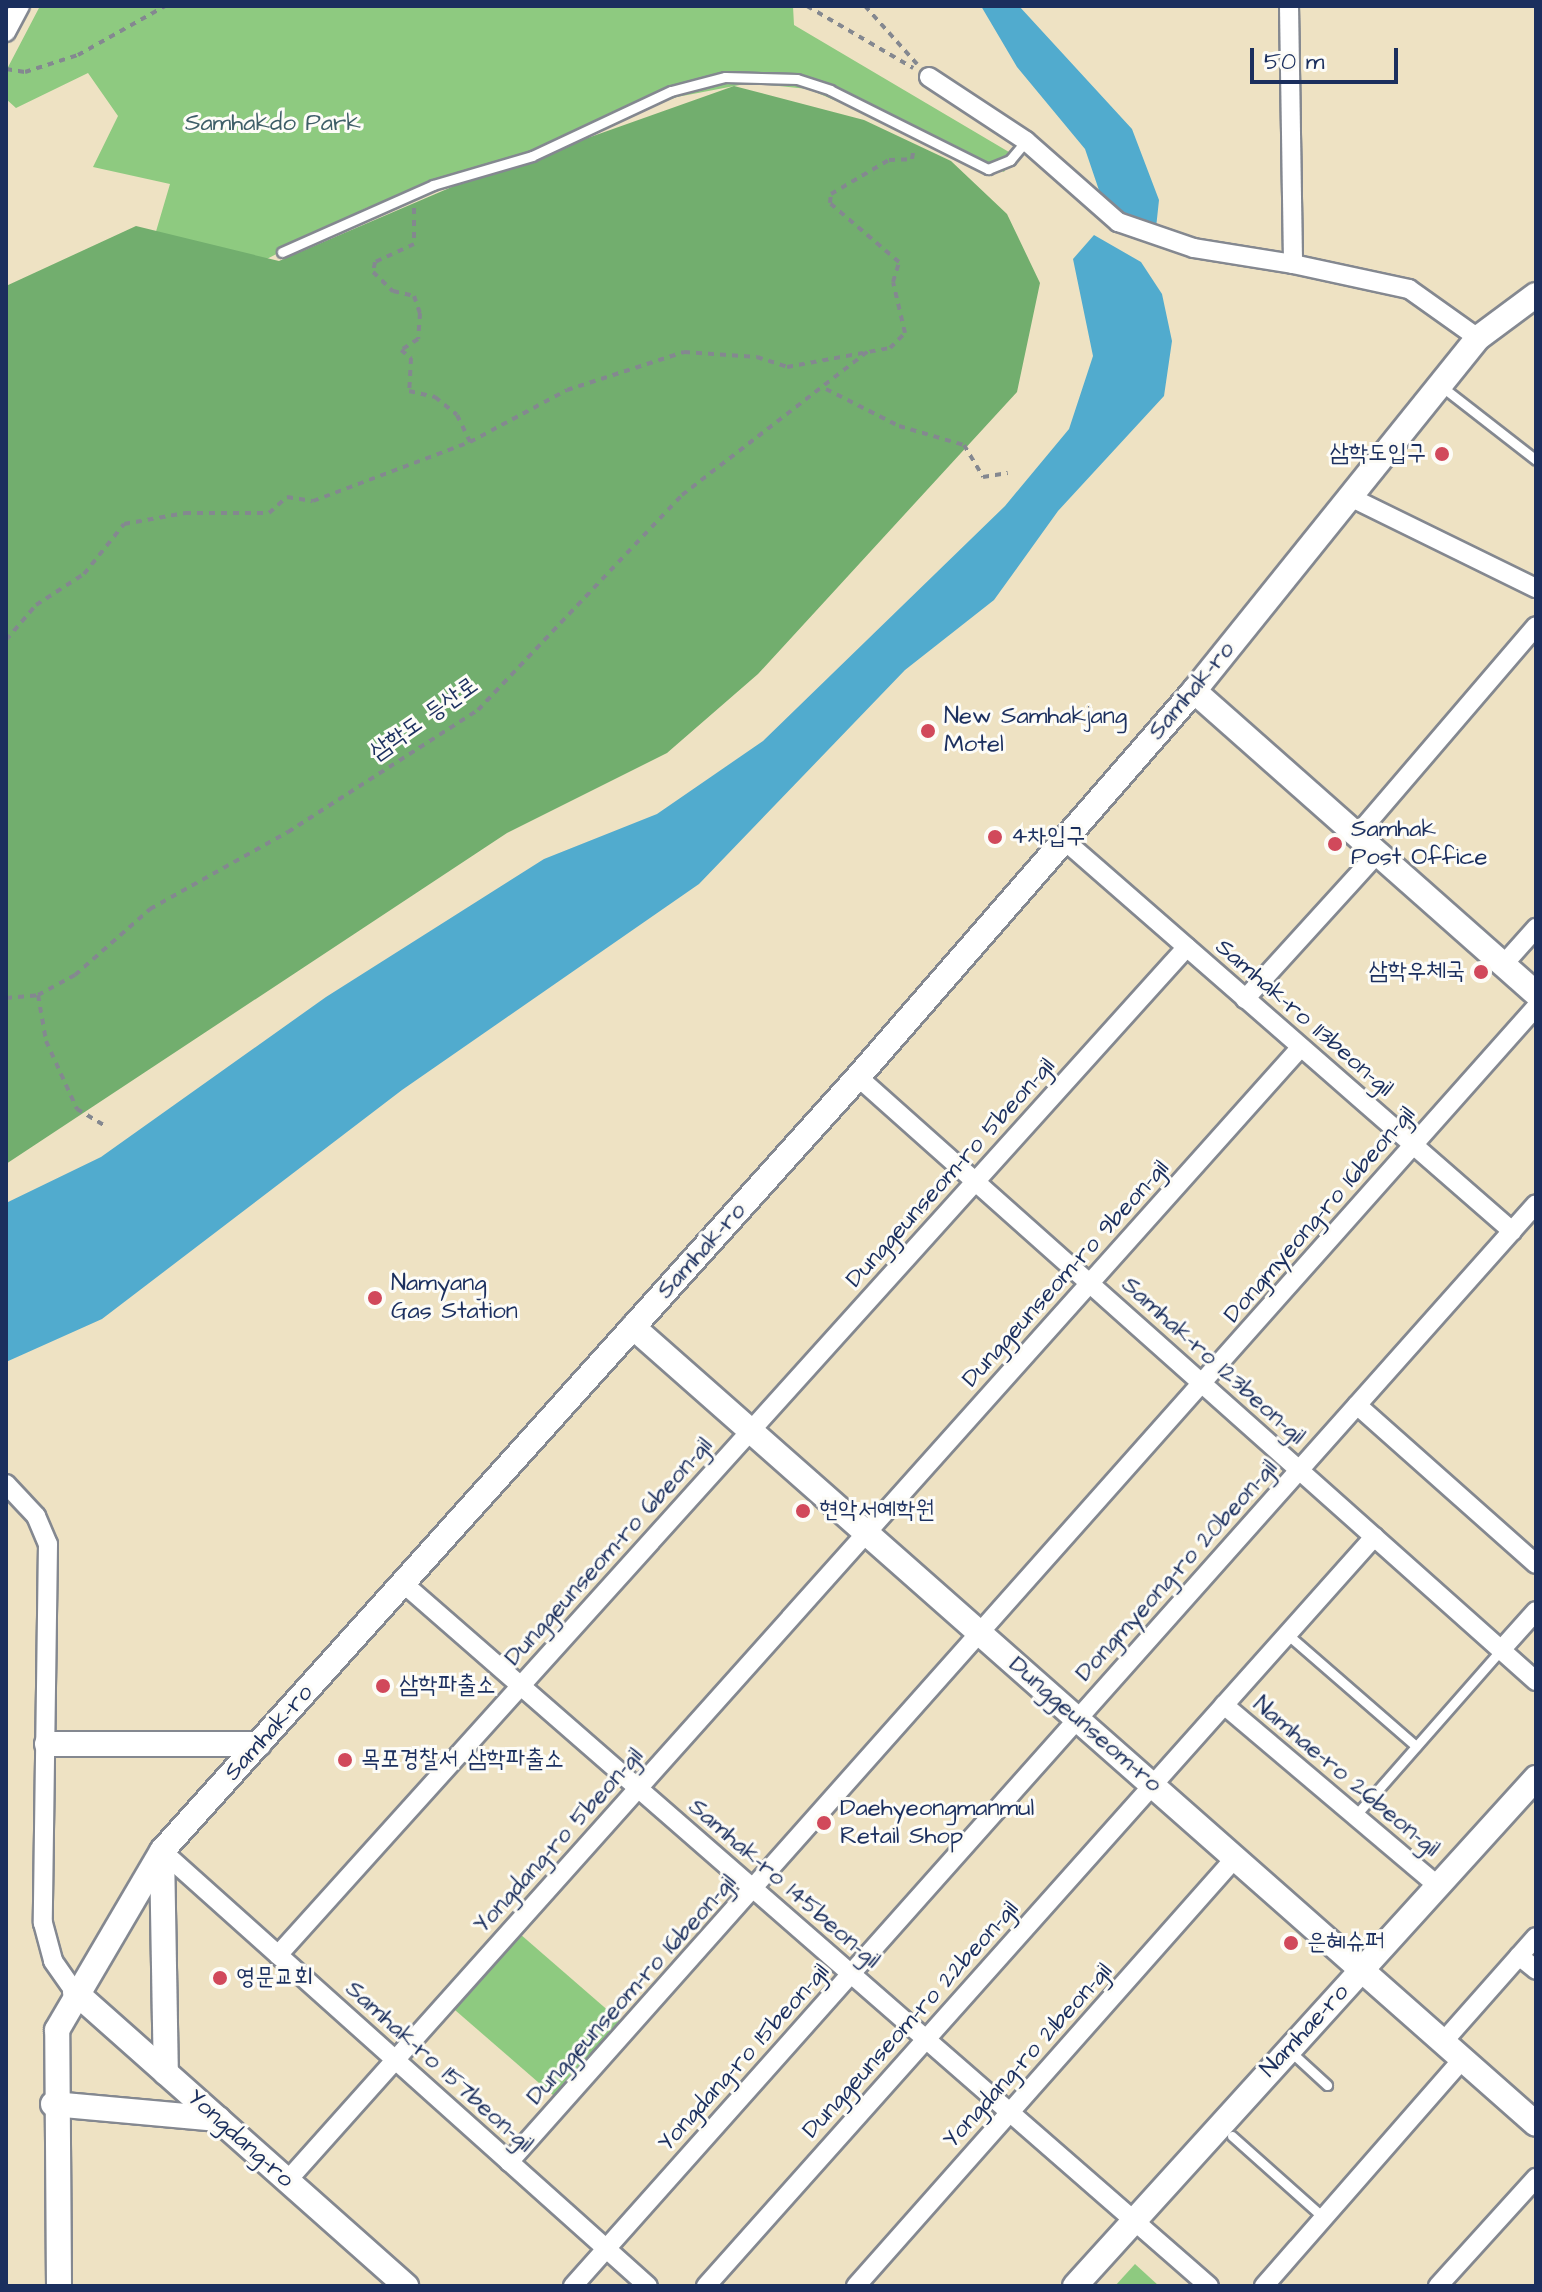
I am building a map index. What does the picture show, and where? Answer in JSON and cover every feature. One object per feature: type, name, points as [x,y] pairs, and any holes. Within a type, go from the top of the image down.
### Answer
[{"type":"street","points":[[6,32],[20,6]]},
{"type":"street","points":[[1289,6],[1293,264]]},
{"type":"street","points":[[929,77],[1026,141],[1118,222],[1194,248],[1293,264],[1409,289],[1478,338]]},
{"type":"street","name":"Samhak-ro","points":[[59,2286],[53,2104],[57,2030],[75,1992],[162,1851],[858,1077],[1194,691],[1478,338],[1536,295]]},
{"type":"street","points":[[1350,497],[1536,588]]},
{"type":"street","points":[[1357,835],[1536,626]]},
{"type":"street","points":[[1194,691],[1536,994]]},
{"type":"street","name":"Samhak-ro 113beon-gil","points":[[1064,840],[1512,1231]]},
{"type":"street","points":[[1245,999],[1378,853]]},
{"type":"street","points":[[1503,965],[1536,928]]},
{"type":"street","name":"Dunggeunseom-ro 5beon-gil","points":[[751,1431],[1187,947]]},
{"type":"street","name":"Dongmyeong-ro 16beon-gil","points":[[981,1634],[1536,1007]]},
{"type":"street","name":"Dunggeunseom-ro 9beon-gil","points":[[866,1533],[1301,1047]]},
{"type":"street","name":"Samhak-ro 123beon-gil","points":[[858,1077],[1536,1681]]},
{"type":"street","name":"Dongmyeong-ro 20beon-gil","points":[[1078,1719],[1536,1204]]},
{"type":"street","name":"Dunggeunseom-ro","points":[[633,1327],[1536,2124]]},
{"type":"street","points":[[1357,1405],[1536,1564]]},
{"type":"street","name":"Dunggeunseom-ro 6beon-gil","points":[[278,1955],[751,1431]]},
{"type":"street","points":[[6,1484],[48,1544],[43,1923],[53,1961],[75,1992]]},
{"type":"street","name":"Yongdang-ro 5beon-gil","points":[[287,2181],[866,1533]]},
{"type":"street","name":"Dunggeunseom-ro 22beon-gil","points":[[706,2286],[1374,1537]]},
{"type":"street","name":"Samhak-ro 145beon-gil","points":[[404,1584],[1209,2286]]},
{"type":"street","points":[[1501,1650],[1536,1611]]},
{"type":"street","name":"Dunggeunseom-ro 16beon-gil","points":[[509,2162],[981,1634]]},
{"type":"street","name":"Namhae-ro 26beon-gil","points":[[1224,1705],[1438,1886]]},
{"type":"street","name":"Yongdang-ro 15beon-gil","points":[[573,2286],[1078,1719]]},
{"type":"street","points":[[47,1744],[259,1744]]},
{"type":"street","name":"Namhae-ro","points":[[1075,2286],[1536,1778]]},
{"type":"street","points":[[162,1851],[166,2073]]},
{"type":"street","name":"Samhak-ro 157beon-gil","points":[[162,1851],[648,2286]]},
{"type":"street","name":"Yongdang-ro 21beon-gil","points":[[856,2286],[1235,1858]]},
{"type":"street","points":[[1443,2042],[1536,1937]]},
{"type":"street","points":[[1519,1956],[1536,1970]]},
{"type":"street","name":"Yongdang-ro","points":[[75,1992],[406,2286]]},
{"type":"street","points":[[1264,2286],[1463,2059]]},
{"type":"street","points":[[53,2104],[218,2119]]},
{"type":"street","points":[[1438,2286],[1536,2178]]},
{"type":"lane","points":[[282,252],[433,185],[532,156],[671,91],[725,77],[797,79],[988,169],[1010,160],[1026,141]]},
{"type":"lane","points":[[1440,385],[1536,460]]},
{"type":"lane","points":[[1287,1634],[1416,1746]]},
{"type":"lane","points":[[1355,1816],[1501,1650]]},
{"type":"lane","points":[[1287,2049],[1327,2085]]},
{"type":"lane","points":[[1232,2136],[1324,2218]]},
{"type":"path","points":[[6,69],[25,72],[78,55],[165,6]]},
{"type":"path","points":[[807,6],[929,77]]},
{"type":"path","points":[[865,6],[929,77]]},
{"type":"path","name":"삼학도 등산로","points":[[6,640],[36,605],[84,574],[124,524],[185,513],[269,513],[287,497],[313,501],[470,442],[567,390],[684,352],[757,357],[787,367],[890,348],[905,333],[893,282],[899,262],[830,203],[831,194],[889,160],[912,159],[917,133]]},
{"type":"path","points":[[433,185],[414,208],[414,244],[375,262],[373,272],[393,291],[414,296],[420,313],[418,339],[401,350],[411,358],[409,391],[435,397],[457,415],[470,442]]},
{"type":"path","name":"삼학도 등산로","points":[[6,998],[38,995],[75,975],[150,909],[288,832],[478,710],[682,495],[744,442],[826,389],[869,350]]},
{"type":"path","points":[[826,389],[899,426],[964,445],[983,477],[1008,473]]},
{"type":"path","points":[[38,995],[46,1041],[77,1109],[107,1127]]},
{"type":"green space","name":"Samhakdo Park","points":[[40,6],[793,6],[794,25],[1014,155],[1004,172],[808,89],[750,83],[677,97],[604,124],[555,153],[366,208],[259,263],[152,245],[170,184],[93,167],[118,116],[88,73],[16,108],[6,99],[6,71]]},
{"type":"green space","points":[[734,86],[864,120],[951,161],[1007,214],[1040,283],[1017,392],[758,674],[667,753],[507,833],[6,1164],[6,286],[136,226],[279,261],[461,183]]},
{"type":"green space","points":[[520,1934],[620,2021],[554,2096],[454,2009]]},
{"type":"green space","points":[[1135,2264],[1159,2286],[1115,2286]]},
{"type":"water","points":[[981,6],[1019,6],[1132,129],[1159,200],[1156,228],[1127,222],[1103,202],[1085,149],[1017,67]]},
{"type":"water","points":[[1094,235],[1141,262],[1162,294],[1172,341],[1164,396],[1058,511],[994,600],[905,670],[699,884],[402,1090],[102,1319],[6,1362],[6,1203],[101,1157],[326,997],[544,859],[657,814],[763,741],[1005,506],[1069,429],[1093,356],[1073,259]]},
{"type":"place","name":"삼학도입구","points":[[1442,454]]},
{"type":"place","name":"New Samhakjang Motel","points":[[928,731]]},
{"type":"place","name":"4차입구","points":[[995,837]]},
{"type":"place","name":"Samhak Post Office","points":[[1335,844]]},
{"type":"place","name":"삼학우체국","points":[[1481,972]]},
{"type":"place","name":"Namyang Gas Station","points":[[375,1298]]},
{"type":"place","name":"현악서예학원","points":[[803,1511]]},
{"type":"place","name":"삼학파출소","points":[[383,1686]]},
{"type":"place","name":"목포경찰서 삼학파출소","points":[[345,1760]]},
{"type":"place","name":"Daehyeongmanmul Retail Shop","points":[[824,1823]]},
{"type":"place","name":"은혜슈퍼","points":[[1291,1943]]},
{"type":"place","name":"영문교회","points":[[220,1978]]}]
